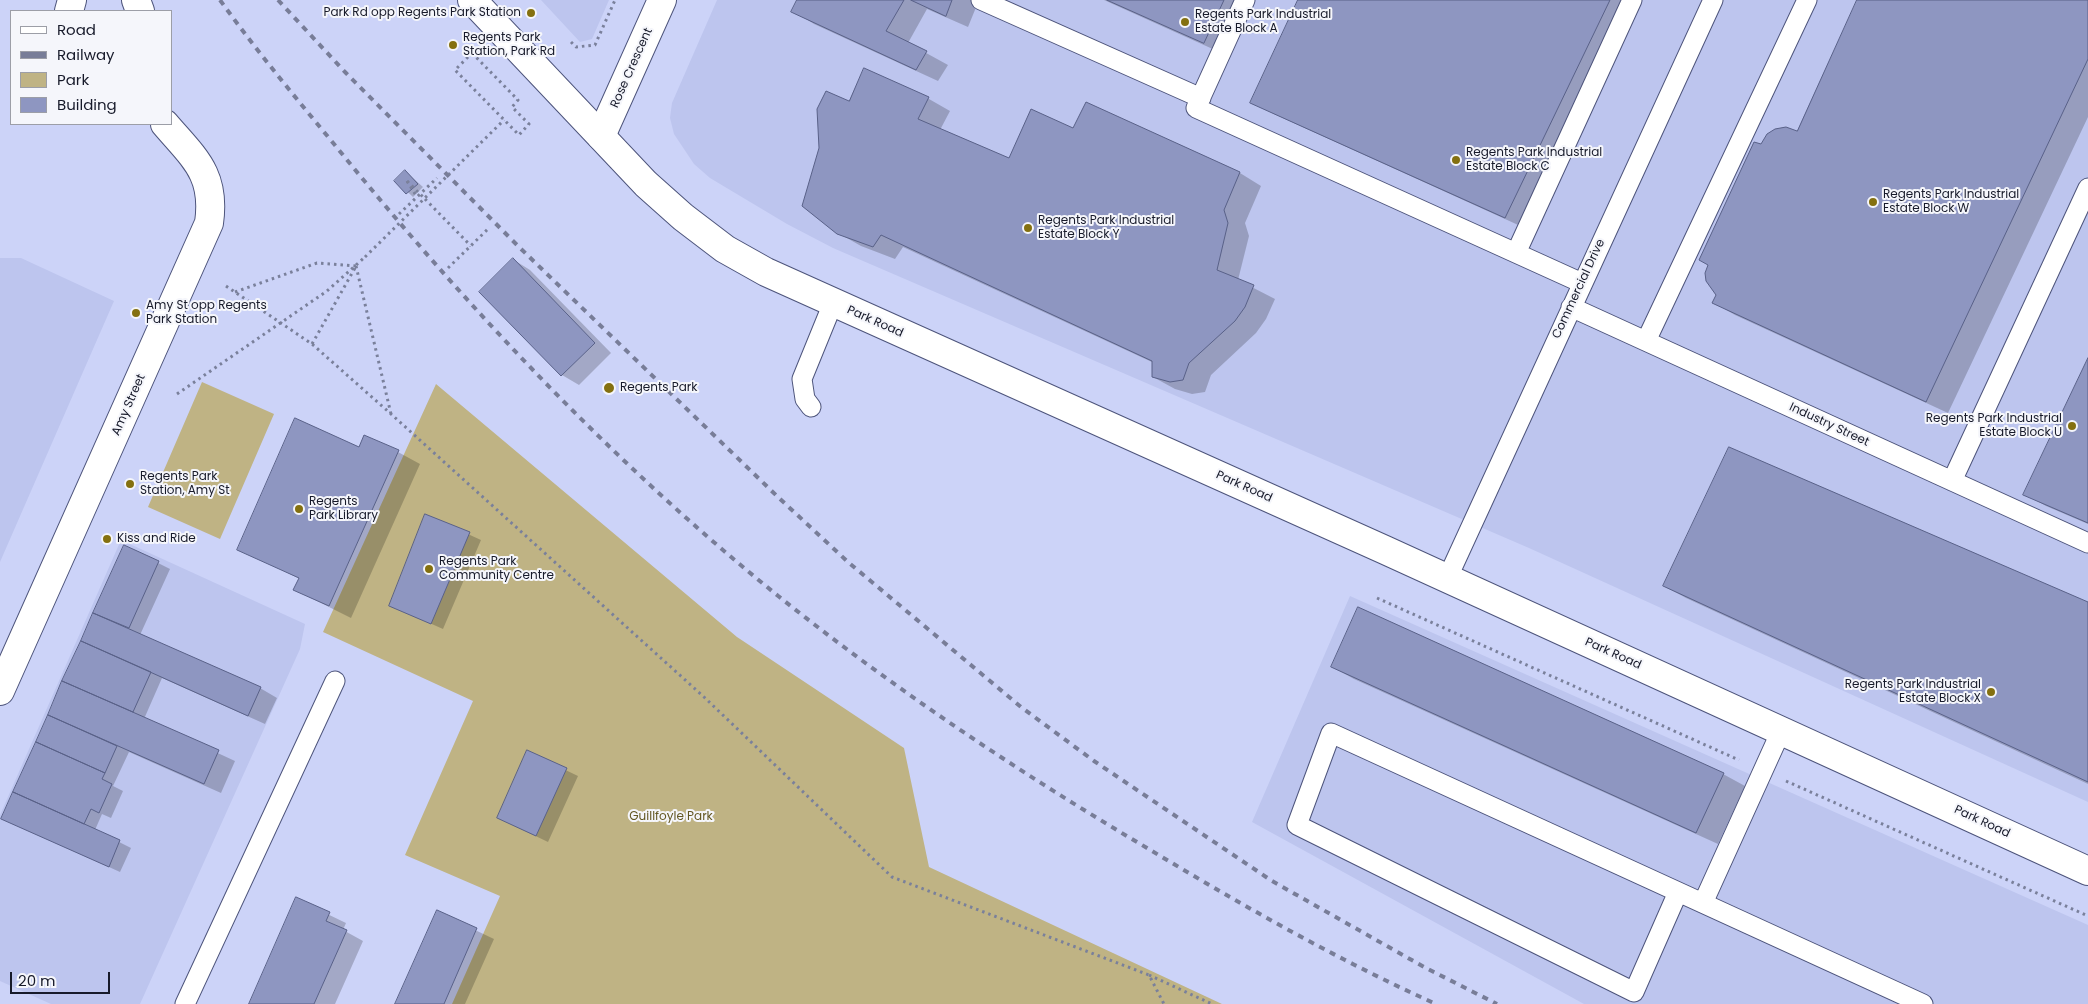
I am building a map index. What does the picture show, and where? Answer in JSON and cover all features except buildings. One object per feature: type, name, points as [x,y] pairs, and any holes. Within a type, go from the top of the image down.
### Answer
[{"type":"main road","name":"Park Road","points":[[472,0],[646,184],[676,211],[726,249],[766,272],[2088,871]]},
{"type":"main road","name":"Rose Crescent","points":[[601,136],[662,0]]},
{"type":"main road","name":"Amy Street","points":[[0,690],[209,224],[211,198],[204,171],[188,148],[166,125]]},
{"type":"lane","points":[[981,0],[1201,98]]},
{"type":"lane","points":[[1246,0],[1196,108],[1582,283]]},
{"type":"lane","points":[[1516,253],[1632,0]]},
{"type":"lane","name":"Commercial Drive","points":[[1447,579],[1570,307],[1713,0]]},
{"type":"lane","points":[[1646,341],[1807,0]]},
{"type":"lane","points":[[1952,481],[2088,188]]},
{"type":"lane","points":[[811,407],[805,399],[802,379],[833,303]]},
{"type":"lane","name":"Industry Street","points":[[1570,307],[2088,543]]},
{"type":"lane","points":[[185,1004],[335,681]]},
{"type":"lane","points":[[1703,903],[1781,731]]},
{"type":"lane","points":[[1678,892],[1634,992],[1297,825],[1331,733],[1923,1004]]},
{"type":"path","points":[[571,42],[576,47],[595,45],[615,0]]},
{"type":"path","points":[[472,53],[518,100],[512,107],[529,124],[519,134],[504,120],[455,70],[472,53]]},
{"type":"path","points":[[177,394],[327,291],[356,266],[504,120]]},
{"type":"path","points":[[400,214],[437,178]]},
{"type":"path","points":[[417,197],[407,181],[471,246]]},
{"type":"path","points":[[448,268],[489,228]]},
{"type":"path","points":[[234,292],[317,263],[356,266]]},
{"type":"path","points":[[312,344],[356,266]]},
{"type":"path","points":[[356,266],[391,414]]},
{"type":"path","points":[[226,286],[312,344],[391,414],[442,463],[704,698],[892,877],[1149,975],[1212,1004]]},
{"type":"path","points":[[1377,598],[2088,916]]},
{"type":"path","points":[[1149,975],[1164,1004]]},
{"type":"shaded area","points":[[541,0],[609,0],[592,39],[580,42]]},
{"type":"shaded area","points":[[717,0],[2088,0],[2088,802],[1529,548],[833,248],[787,224],[710,178],[694,164],[674,134],[670,118],[672,103]]},
{"type":"shaded area","points":[[0,258],[21,258],[114,301],[0,562]]},
{"type":"shaded area","points":[[121,540],[305,624],[300,649],[140,1004],[51,1004],[0,981],[0,815]]},
{"type":"shaded area","points":[[1350,596],[2088,925],[2088,1004],[1584,1004],[1252,822]]},
{"type":"green space","points":[[202,382],[274,414],[220,539],[148,507]]},
{"type":"green space","name":"Guillfoyle Park","points":[[436,384],[737,637],[904,748],[929,867],[1222,1004],[452,1004],[500,896],[405,855],[473,701],[323,632]]},
{"type":"railway","points":[[220,0],[276,73],[388,209],[502,337],[621,458],[749,572],[815,625],[895,684],[1061,796],[1182,869],[1289,930],[1362,969],[1436,1004]]},
{"type":"railway","points":[[278,0],[345,72],[518,246],[779,498],[848,562],[1021,707],[1094,761],[1272,881],[1424,967],[1497,1004]]},
{"type":"place","name":"Park Rd opp Regents Park Station","points":[[531,13]]},
{"type":"place","name":"Regents Park Industrial Estate Block A","points":[[1185,22]]},
{"type":"place","name":"Regents Park Station, Park Rd","points":[[453,45]]},
{"type":"place","name":"Regents Park Industrial Estate Block C","points":[[1456,160]]},
{"type":"place","name":"Regents Park Industrial Estate Block W","points":[[1873,202]]},
{"type":"place","name":"Regents Park Industrial Estate Block Y","points":[[1028,228]]},
{"type":"place","name":"Amy St opp Regents Park Station","points":[[136,313]]},
{"type":"place","name":"Regents Park","points":[[609,388]]},
{"type":"place","name":"Regents Park Industrial Estate Block U","points":[[2072,426]]},
{"type":"place","name":"Regents Park Station, Amy St","points":[[130,484]]},
{"type":"place","name":"Regents Park Library","points":[[299,509]]},
{"type":"place","name":"Kiss and Ride","points":[[107,539]]},
{"type":"place","name":"Regents Park Community Centre","points":[[429,569]]},
{"type":"place","name":"Regents Park Industrial Estate Block X","points":[[1991,692]]}]
